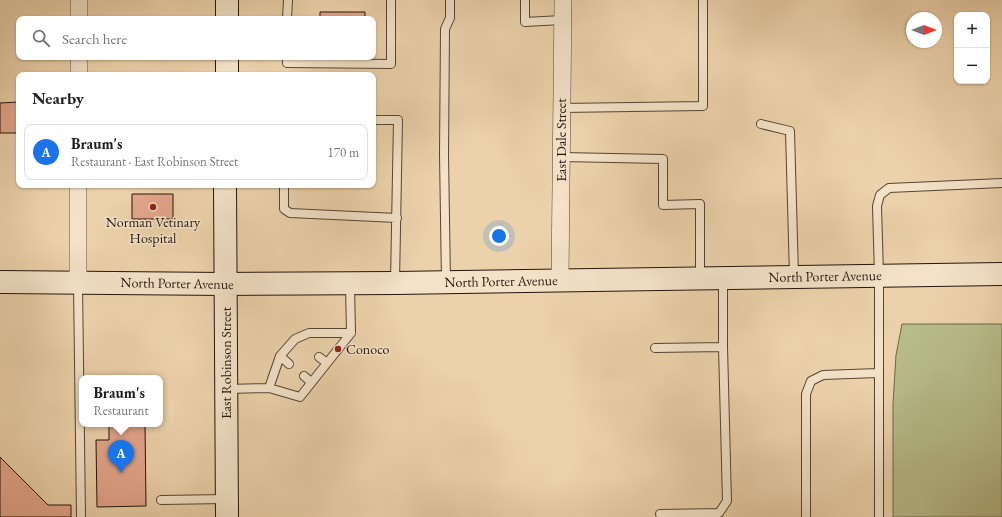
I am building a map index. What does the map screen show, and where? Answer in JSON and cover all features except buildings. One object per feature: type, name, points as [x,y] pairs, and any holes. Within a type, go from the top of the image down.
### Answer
[{"type":"main road","points":[[227,0],[227,16]]},
{"type":"main road","points":[[227,60],[227,72]]},
{"type":"main road","name":"East Robinson Street","points":[[226,188],[225,284],[227,508]]},
{"type":"main road","name":"North Porter Avenue","points":[[0,282],[225,284],[395,283],[1002,274]]},
{"type":"street","points":[[79,0],[79,16]]},
{"type":"street","name":"East Dale Street","points":[[560,280],[563,0]]},
{"type":"street","points":[[79,60],[79,72]]},
{"type":"street","points":[[78,188],[78,282]]},
{"type":"lane","points":[[288,0],[288,16]]},
{"type":"lane","points":[[287,60],[287,63],[391,64],[391,0]]},
{"type":"lane","points":[[446,282],[444,154],[445,29],[450,18],[450,0]]},
{"type":"lane","points":[[525,0],[525,22],[562,20]]},
{"type":"lane","points":[[561,108],[703,106],[703,0]]},
{"type":"lane","points":[[376,120],[398,120],[395,283]]},
{"type":"lane","points":[[761,124],[790,131],[794,276]]},
{"type":"lane","points":[[561,158],[663,159],[663,205],[700,204],[700,278]]},
{"type":"lane","points":[[879,517],[879,275],[877,206],[880,195],[889,188],[998,183]]},
{"type":"lane","points":[[284,188],[284,209],[290,213],[397,218]]},
{"type":"lane","points":[[660,514],[719,513],[727,501],[723,347],[723,278]]},
{"type":"lane","points":[[78,282],[79,375]]},
{"type":"lane","points":[[226,389],[269,388],[300,396],[351,332],[350,283]]},
{"type":"lane","points":[[269,388],[280,356],[295,339],[308,332],[351,332]]},
{"type":"lane","points":[[295,339],[303,345]]},
{"type":"lane","points":[[655,348],[723,347]]},
{"type":"lane","points":[[280,356],[289,364]]},
{"type":"lane","points":[[319,357],[327,363]]},
{"type":"lane","points":[[806,517],[806,394],[811,381],[823,375],[878,373]]},
{"type":"lane","points":[[304,376],[311,382]]},
{"type":"lane","points":[[80,427],[81,517]]},
{"type":"lane","points":[[161,500],[227,508]]},
{"type":"green space","points":[[902,324],[1002,324],[1002,517],[893,517],[893,404],[896,355]]},
{"type":"place","name":"Norman Vetinary Hospital","points":[[153,207]]},
{"type":"place","name":"Conoco","points":[[338,349]]},
{"type":"place","name":"Braum's","points":[[121,473]]}]
